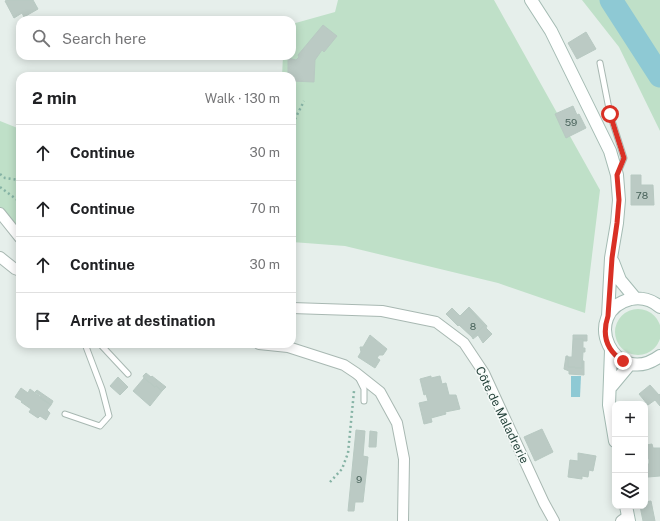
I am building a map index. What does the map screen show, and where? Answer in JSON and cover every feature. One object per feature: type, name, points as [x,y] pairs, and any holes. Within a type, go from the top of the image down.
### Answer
[{"type":"main road","points":[[531,0],[555,38],[610,150],[617,175],[619,200],[612,258],[608,316],[605,324],[606,342],[616,356],[630,364],[642,364],[653,361],[660,356]]},
{"type":"main road","points":[[612,258],[620,280],[636,298]]},
{"type":"main road","points":[[608,316],[615,307],[625,301],[636,298],[647,299],[660,306]]},
{"type":"main road","points":[[611,350],[609,405],[614,437]]},
{"type":"main road","points":[[610,388],[630,364]]},
{"type":"street","points":[[0,213],[16,233]]},
{"type":"street","points":[[0,257],[16,269]]},
{"type":"street","name":"Côte de Maladrerie","points":[[296,308],[382,311],[436,322],[464,343],[484,373],[544,503],[554,521]]},
{"type":"street","points":[[291,348],[344,365],[380,392],[397,423],[404,460],[403,521]]},
{"type":"lane","points":[[600,63],[610,114],[624,158],[617,175]]},
{"type":"lane","points":[[65,414],[100,426],[109,416],[102,389],[87,348]]},
{"type":"lane","points":[[104,348],[128,374]]},
{"type":"lane","points":[[356,373],[364,389],[364,401]]},
{"type":"path","points":[[296,117],[304,101]]},
{"type":"path","points":[[0,174],[5,178],[16,179]]},
{"type":"path","points":[[0,187],[16,199]]},
{"type":"path","points":[[330,482],[342,469],[348,453],[356,373]]},
{"type":"green space","points":[[338,0],[494,0],[600,190],[585,313],[498,283],[345,246],[296,242],[296,72],[282,72],[283,60],[296,60],[296,23],[335,12]]},
{"type":"green space","points":[[582,0],[660,0],[660,131],[619,47]]},
{"type":"green space","points":[[0,121],[16,127],[16,225],[0,207]]},
{"type":"green space","points":[[633,309],[643,309],[651,313],[657,319],[661,327],[661,337],[657,345],[651,351],[643,355],[633,355],[625,351],[619,345],[615,337],[615,327],[619,319],[625,313]]},
{"type":"water","points":[[571,376],[581,376],[580,397],[571,397]]},
{"type":"building","points":[[33,0],[38,9],[26,16],[24,16],[22,13],[14,18],[5,1]]},
{"type":"building","points":[[323,25],[337,36],[324,52],[322,50],[315,60],[314,82],[296,81],[296,72],[288,72],[288,60],[296,60],[299,57],[298,55]]},
{"type":"building","points":[[586,32],[596,49],[577,59],[568,43]]},
{"type":"building","points":[[573,106],[586,128],[566,138],[555,114]]},
{"type":"building","points":[[631,175],[641,175],[641,185],[653,185],[654,205],[631,205]]},
{"type":"building","points":[[469,307],[487,326],[486,328],[492,334],[483,343],[478,335],[473,339],[472,337],[484,326],[468,308]]},
{"type":"building","points":[[452,308],[460,316],[468,308],[484,326],[472,337],[446,314]]},
{"type":"building","points":[[370,335],[387,349],[383,355],[379,355],[377,358],[380,360],[375,368],[358,357],[361,352],[360,347],[363,347]]},
{"type":"building","points":[[573,335],[587,335],[587,341],[583,341],[583,339],[573,339]]},
{"type":"building","points":[[573,339],[583,339],[583,348],[585,348],[585,352],[583,352],[582,368],[568,367],[568,357],[572,357]]},
{"type":"building","points":[[566,356],[568,356],[568,367],[582,368],[582,361],[584,361],[584,375],[569,374],[569,371],[564,369]]},
{"type":"building","points":[[146,373],[166,387],[162,391],[156,386],[155,387],[144,378],[143,376]]},
{"type":"building","points":[[431,376],[431,378],[440,376],[442,384],[446,383],[449,395],[456,395],[460,409],[445,412],[446,414],[431,418],[432,422],[424,424],[419,403],[428,401],[426,394],[424,395],[420,379]]},
{"type":"building","points":[[118,377],[128,387],[120,395],[110,386]]},
{"type":"building","points":[[144,378],[162,391],[150,406],[133,391]]},
{"type":"building","points":[[650,385],[659,395],[660,394],[660,406],[655,400],[648,405],[648,401],[645,401],[639,394]]},
{"type":"building","points":[[21,388],[28,393],[30,389],[51,405],[47,410],[50,413],[46,420],[40,416],[38,418],[29,412],[31,409],[15,397]]},
{"type":"building","points":[[37,390],[53,401],[51,405],[40,398],[41,396],[35,392]]},
{"type":"building","points":[[542,429],[553,452],[535,461],[524,437]]},
{"type":"building","points":[[356,430],[365,431],[363,456],[368,457],[363,502],[355,502],[354,511],[348,511]]},
{"type":"building","points":[[370,431],[377,432],[376,447],[369,447]]},
{"type":"building","points":[[652,444],[653,448],[660,448],[660,476],[648,477],[648,445]]},
{"type":"building","points":[[578,453],[596,456],[593,471],[589,470],[588,477],[582,476],[582,479],[568,477],[570,460],[578,461]]},
{"type":"building","points":[[651,501],[655,521],[643,521],[641,509],[648,509],[648,502]]},
{"type":"waterway","points":[[611,0],[660,76]]},
{"type":"route","points":[[610,114],[624,158],[617,175],[619,200],[612,258],[608,316],[605,324],[605,333],[606,342],[611,350],[623,361]]}]
